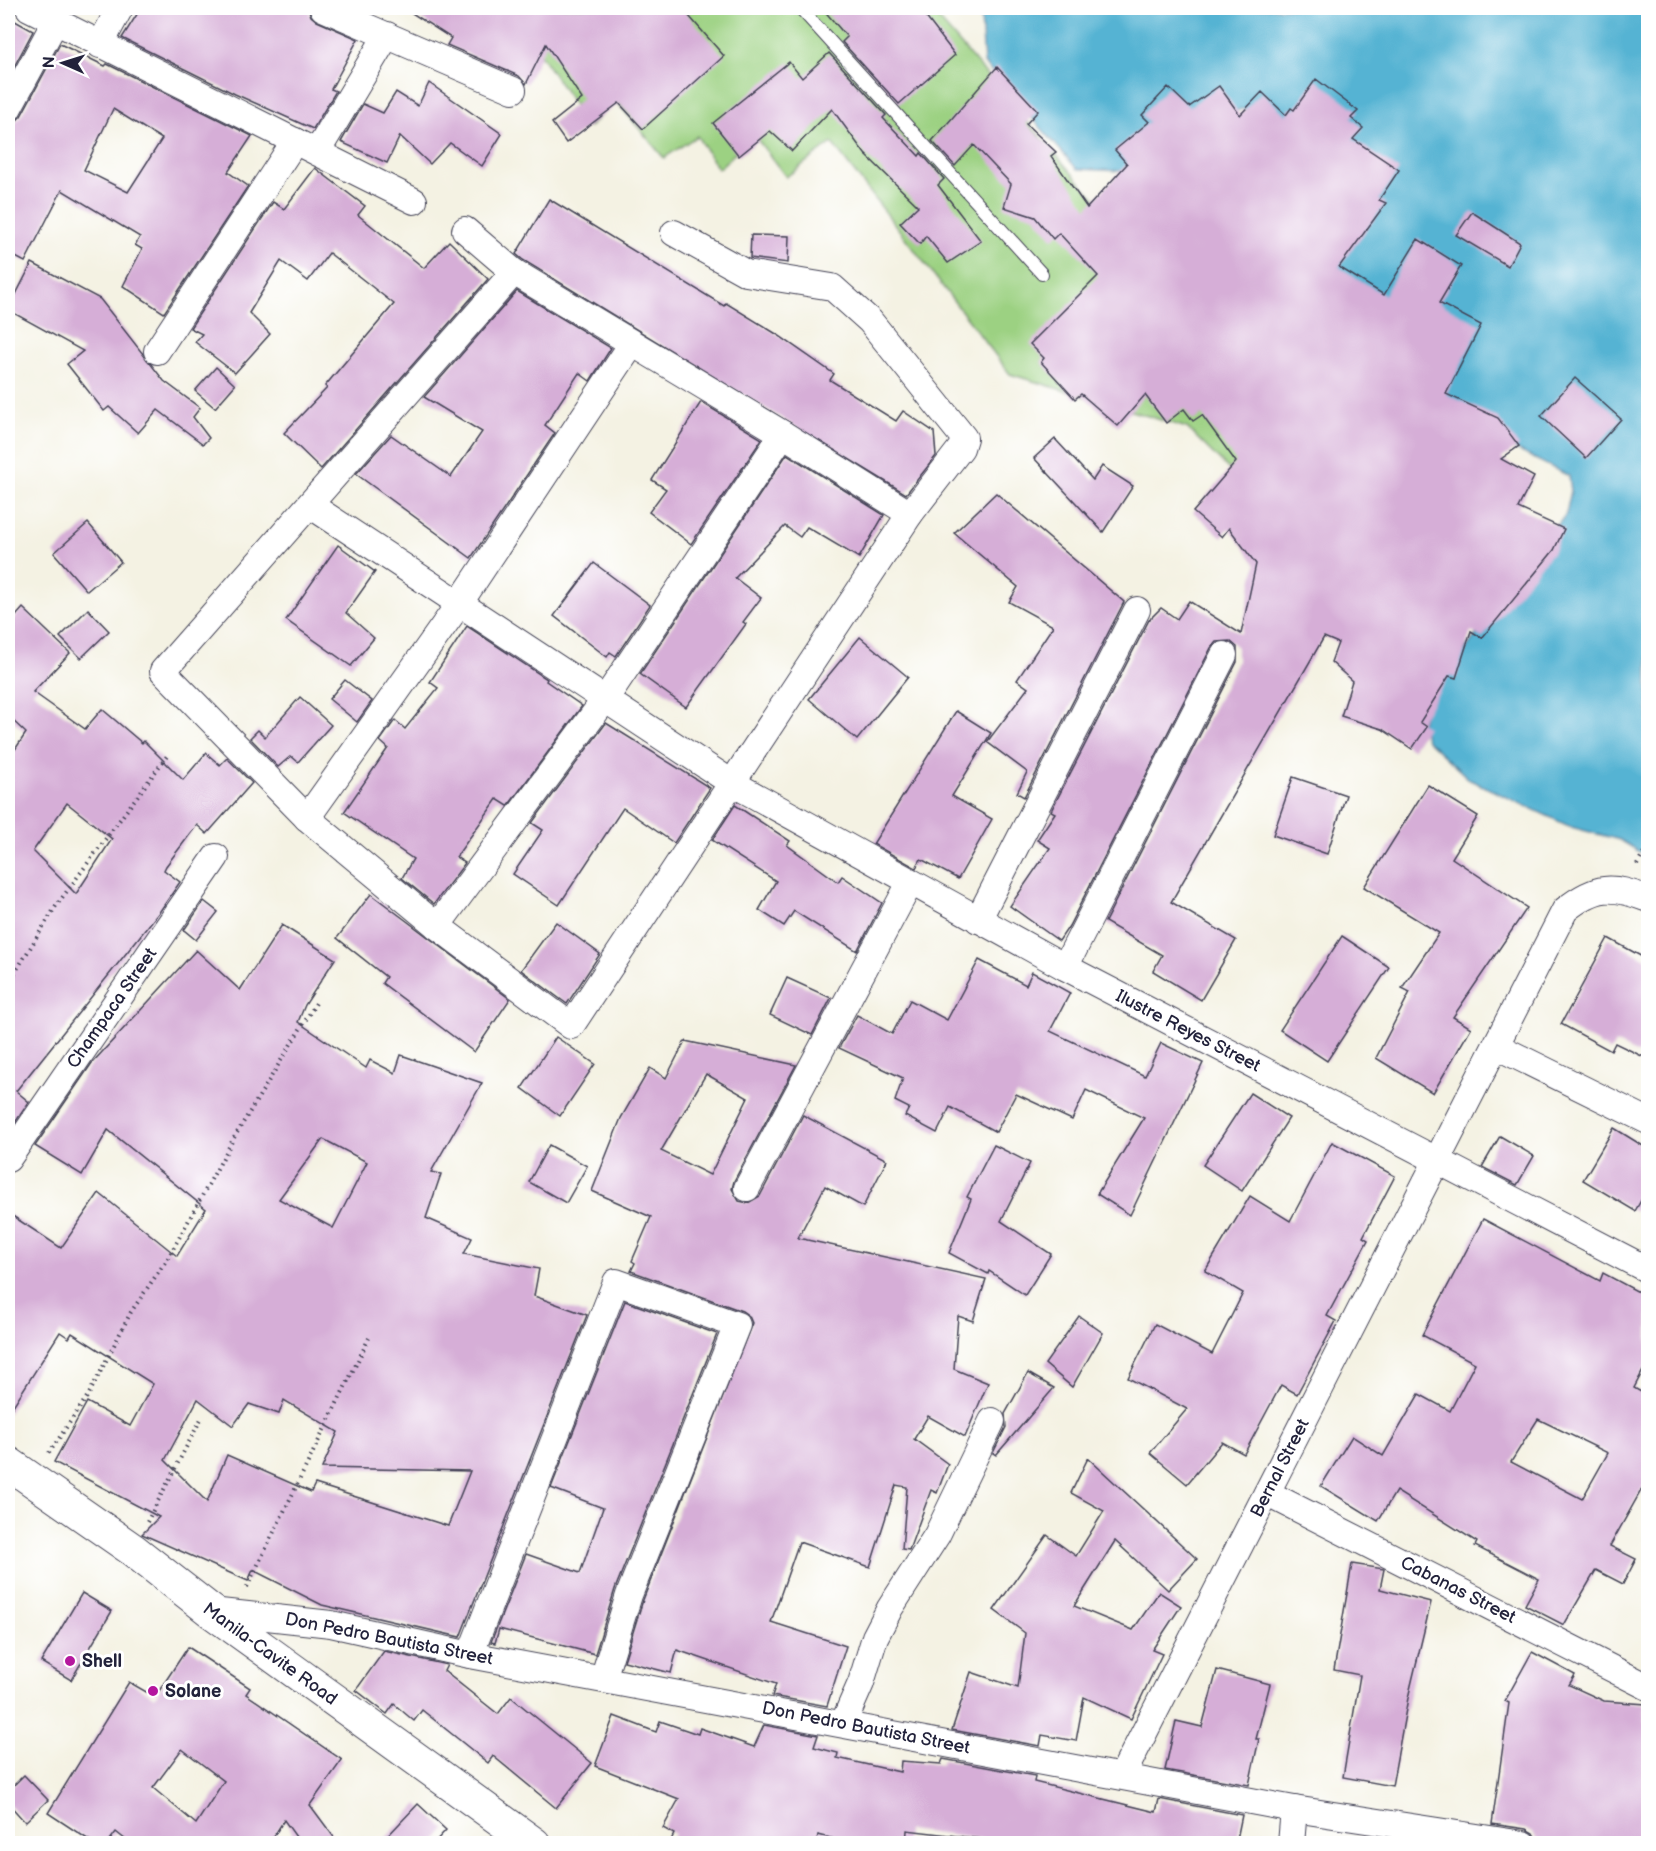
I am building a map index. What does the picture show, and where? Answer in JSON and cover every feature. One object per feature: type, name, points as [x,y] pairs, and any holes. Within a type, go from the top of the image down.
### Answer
[{"type":"main road","name":"Manila-Cavite Road","points":[[19,1471],[221,1612],[534,1844]]},
{"type":"street","points":[[29,8],[414,201]]},
{"type":"street","points":[[100,45],[120,8]]},
{"type":"street","points":[[323,8],[513,90]]},
{"type":"street","points":[[8,109],[55,22]]},
{"type":"street","points":[[157,351],[387,35]]},
{"type":"street","points":[[465,230],[514,272],[783,434],[910,514]]},
{"type":"street","points":[[514,272],[163,671],[307,818],[437,926],[571,1026],[910,514],[961,448],[964,438],[870,321],[832,287],[746,273],[674,233]]},
{"type":"street","points":[[307,818],[459,604],[632,344]]},
{"type":"street","points":[[437,926],[606,698],[783,434]]},
{"type":"street","name":"Ilustre Reyes Street","points":[[310,505],[732,783],[1065,967],[1648,1270]]},
{"type":"street","points":[[978,920],[1137,610]]},
{"type":"street","points":[[1065,967],[1224,655]]},
{"type":"street","name":"Champaca Street","points":[[8,1159],[216,857]]},
{"type":"street","points":[[747,1188],[910,883]]},
{"type":"street","name":"Bernal Street","points":[[1122,1776],[1565,910],[1582,896],[1602,889],[1625,890],[1648,898]]},
{"type":"street","points":[[1496,1046],[1648,1121]]},
{"type":"street","points":[[470,1655],[616,1282],[737,1325],[629,1595],[603,1679]]},
{"type":"street","points":[[843,1724],[861,1683],[875,1637],[890,1608],[937,1535],[992,1421]]},
{"type":"street","name":"Cabanas Street","points":[[1267,1493],[1648,1687]]},
{"type":"street","name":"Don Pedro Bautista Street","points":[[221,1612],[331,1624],[470,1655],[1294,1809],[1464,1839],[1523,1844]]},
{"type":"street","points":[[1291,1844],[1294,1809]]},
{"type":"lane","points":[[800,8],[1042,274]]},
{"type":"path","points":[[8,984],[56,906],[167,756]]},
{"type":"path","points":[[1633,871],[1648,846]]},
{"type":"path","points":[[19,1471],[89,1394],[131,1312],[168,1258],[235,1136],[316,1003]]},
{"type":"path","points":[[221,1612],[270,1541],[369,1338]]},
{"type":"path","points":[[133,1550],[201,1419]]},
{"type":"green space","points":[[509,8],[929,8],[1077,179],[1313,433],[1294,534],[1187,428],[1010,374],[832,143],[786,177],[754,135],[718,169],[697,136],[664,158],[616,101],[589,127]]},
{"type":"water","points":[[975,8],[1648,8],[1648,857],[1620,840],[1571,827],[1470,780],[1427,740],[1420,724],[1431,699],[1453,666],[1566,514],[1571,491],[1569,476],[1497,440],[1482,429],[1363,320],[1265,110],[1241,109],[1217,119],[1147,172],[1077,169],[984,63],[981,17]]},
{"type":"building","points":[[141,8],[308,8],[311,16],[317,21],[358,39],[331,89],[336,91],[313,129],[235,94],[122,38]]},
{"type":"building","points":[[404,8],[682,8],[724,56],[643,129],[619,103],[566,143],[552,123],[582,99],[546,44],[526,84],[519,76],[447,45],[451,38]]},
{"type":"building","points":[[822,8],[919,8],[955,55],[899,104],[842,42],[847,37]]},
{"type":"building","points":[[8,17],[33,31],[8,78]]},
{"type":"building","points":[[60,44],[105,66],[107,64],[252,136],[228,172],[248,186],[164,313],[123,286],[142,249],[135,245],[140,237],[62,190],[25,262],[8,253],[8,124],[15,122],[21,116]],"holes":[[[113,109],[162,139],[128,192],[84,170]]]},
{"type":"building","points":[[829,53],[886,115],[883,118],[919,156],[921,153],[944,179],[938,185],[981,241],[948,263],[926,236],[920,244],[900,223],[918,206],[865,154],[832,109],[792,151],[770,131],[739,156],[713,123],[789,62],[802,78]]},
{"type":"building","points":[[997,67],[1038,111],[1026,124],[1056,152],[1051,156],[1087,208],[1127,164],[1115,150],[1149,122],[1142,115],[1168,87],[1189,107],[1219,86],[1240,115],[1262,92],[1286,115],[1291,108],[1294,110],[1316,79],[1358,111],[1351,118],[1363,128],[1353,139],[1399,170],[1379,200],[1386,203],[1339,267],[1384,295],[1418,239],[1461,266],[1439,303],[1481,325],[1446,394],[1498,418],[1519,446],[1501,459],[1534,477],[1518,508],[1564,529],[1554,550],[1482,638],[1471,631],[1456,678],[1449,676],[1420,722],[1427,727],[1412,749],[1382,729],[1341,716],[1352,681],[1331,662],[1338,643],[1324,637],[1171,902],[1236,940],[1201,1000],[1153,971],[1162,955],[1105,922],[1237,662],[1237,647],[1230,641],[1216,642],[1211,648],[1069,926],[1059,941],[1010,906],[1050,848],[1037,840],[1055,813],[1051,811],[1149,620],[1161,608],[1177,619],[1189,601],[1241,634],[1256,564],[1229,528],[1222,537],[1193,512],[1236,462],[1202,415],[1193,421],[1184,409],[1166,423],[1145,395],[1118,426],[1081,394],[1075,399],[1041,362],[1044,358],[1030,344],[1098,276],[1059,233],[1053,239],[1035,217],[1004,207],[1011,184],[974,145],[955,166],[932,141]]},
{"type":"building","points":[[429,83],[502,134],[482,166],[450,143],[430,164],[400,136],[387,163],[341,142],[363,104],[383,113],[396,92],[418,106]]},
{"type":"building","points":[[315,168],[365,206],[358,215],[424,268],[449,241],[488,279],[321,469],[284,433],[327,388],[325,386],[394,304],[329,253],[308,281],[281,261],[249,313],[270,334],[235,373],[195,342],[202,334],[190,328],[273,202],[284,209]]},
{"type":"building","points":[[549,199],[724,306],[726,303],[778,335],[834,374],[830,380],[896,421],[903,411],[934,432],[936,456],[906,494],[523,260],[516,254]]},
{"type":"building","points":[[1472,212],[1520,243],[1508,266],[1456,235]]},
{"type":"building","points":[[751,235],[789,236],[788,263],[750,258]]},
{"type":"building","points":[[32,263],[100,299],[164,381],[200,408],[193,417],[209,438],[203,444],[158,410],[138,433],[109,407],[104,411],[67,364],[83,351],[8,310]]},
{"type":"building","points":[[517,291],[611,348],[590,381],[579,373],[545,425],[555,433],[471,558],[356,474],[391,435],[451,477],[482,432],[424,397]]},
{"type":"building","points":[[216,367],[235,385],[215,408],[195,391]]},
{"type":"building","points":[[1575,378],[1621,419],[1586,458],[1541,416]]},
{"type":"building","points":[[701,402],[762,439],[691,544],[649,512],[666,489],[652,480]]},
{"type":"building","points":[[1055,439],[1093,480],[1102,466],[1133,486],[1103,532],[1034,458]]},
{"type":"building","points":[[787,454],[884,515],[859,558],[807,527],[800,537],[785,526],[735,578],[761,598],[743,622],[746,624],[686,707],[640,674]]},
{"type":"building","points":[[996,493],[1124,602],[1024,797],[1017,793],[1027,772],[987,742],[1028,688],[1017,680],[1053,626],[1009,602],[1018,587],[954,533]]},
{"type":"building","points":[[88,523],[121,562],[87,591],[54,553]]},
{"type":"building","points":[[338,545],[375,572],[346,613],[374,638],[351,666],[286,620]]},
{"type":"building","points":[[594,563],[650,605],[616,656],[610,652],[607,657],[554,616]]},
{"type":"building","points":[[23,608],[70,653],[33,692],[85,729],[102,709],[142,743],[144,741],[183,780],[206,753],[220,765],[227,758],[252,783],[207,834],[197,825],[166,866],[164,870],[180,882],[160,911],[16,1091],[29,1102],[10,1130],[8,1129],[8,760],[26,733],[9,717],[8,719],[8,625]],"holes":[[[67,803],[112,839],[76,894],[33,851]]]},
{"type":"building","points":[[88,609],[109,631],[81,658],[60,637]]},
{"type":"building","points":[[467,626],[547,679],[546,681],[582,706],[508,806],[497,799],[456,857],[465,863],[434,904],[402,878],[413,859],[344,812],[388,748],[380,741],[395,720],[405,729],[438,688],[430,682]]},
{"type":"building","points":[[860,637],[908,677],[857,740],[809,699]]},
{"type":"building","points":[[345,680],[372,701],[357,722],[329,699]]},
{"type":"building","points":[[300,697],[331,725],[298,762],[291,756],[278,767],[250,738],[258,730],[265,737]]},
{"type":"building","points":[[956,711],[991,733],[952,796],[992,819],[958,879],[921,859],[916,868],[873,844]]},
{"type":"building","points":[[606,723],[710,788],[674,843],[623,808],[559,905],[513,874],[543,830],[532,823]]},
{"type":"building","points":[[1293,777],[1346,795],[1327,854],[1273,835]]},
{"type":"building","points":[[1428,785],[1478,816],[1452,858],[1527,908],[1453,1017],[1471,1028],[1433,1093],[1376,1058],[1410,992],[1402,988],[1439,933],[1364,887]]},
{"type":"building","points":[[735,805],[790,841],[787,845],[838,882],[842,876],[882,903],[857,951],[794,911],[784,926],[759,910],[776,881],[712,840]]},
{"type":"building","points":[[371,894],[510,999],[474,1052],[382,983],[386,977],[337,938]]},
{"type":"building","points":[[204,901],[218,912],[196,940],[184,930]]},
{"type":"building","points":[[556,922],[600,954],[567,1004],[521,970]]},
{"type":"building","points":[[282,925],[335,959],[305,1005],[298,1022],[366,1068],[370,1060],[395,1073],[401,1055],[482,1083],[431,1172],[441,1174],[426,1218],[472,1238],[464,1254],[539,1269],[534,1296],[587,1315],[460,1637],[322,1605],[253,1570],[248,1581],[142,1534],[159,1517],[54,1462],[87,1402],[130,1426],[153,1384],[72,1333],[69,1338],[60,1332],[8,1414],[8,1213],[61,1248],[99,1193],[177,1256],[206,1209],[108,1130],[82,1175],[35,1146],[92,1063],[196,950],[240,990]],"holes":[[[323,1139],[367,1162],[333,1228],[279,1199]],[[198,1399],[233,1426],[249,1404],[279,1414],[284,1400],[338,1432],[322,1468],[470,1471],[448,1526],[315,1484],[311,1492],[227,1455],[207,1502],[165,1460]]]},
{"type":"building","points":[[1342,936],[1389,967],[1327,1061],[1280,1030]]},
{"type":"building","points":[[1608,938],[1648,960],[1648,1059],[1615,1043],[1611,1051],[1561,1024]]},
{"type":"building","points":[[979,960],[1026,985],[1032,972],[1070,993],[1050,1031],[1145,1076],[1161,1043],[1203,1063],[1130,1215],[1097,1194],[1144,1118],[1086,1090],[1072,1120],[1016,1094],[996,1132],[950,1107],[937,1133],[905,1116],[909,1108],[895,1101],[903,1078],[839,1048],[857,1015],[892,1034],[910,1000],[947,1020]]},
{"type":"building","points":[[787,978],[831,998],[812,1035],[770,1015]]},
{"type":"building","points":[[556,1037],[595,1064],[560,1116],[522,1088]]},
{"type":"building","points":[[685,1041],[796,1065],[734,1181],[732,1189],[739,1201],[748,1203],[760,1196],[803,1115],[887,1160],[863,1207],[825,1186],[798,1238],[986,1279],[973,1321],[958,1316],[954,1369],[988,1383],[965,1437],[928,1416],[914,1439],[948,1464],[937,1493],[931,1490],[909,1550],[902,1549],[907,1487],[896,1485],[870,1567],[799,1542],[771,1622],[846,1646],[827,1706],[772,1696],[776,1684],[677,1650],[671,1673],[624,1661],[643,1600],[752,1323],[749,1316],[742,1311],[631,1271],[635,1263],[632,1261],[651,1217],[592,1191],[621,1118],[650,1068],[666,1078]],"holes":[[[706,1074],[748,1098],[710,1175],[661,1151]]]},
{"type":"building","points":[[1250,1093],[1289,1118],[1242,1191],[1203,1165]]},
{"type":"building","points":[[1614,1128],[1648,1149],[1648,1188],[1635,1211],[1583,1180]]},
{"type":"building","points":[[1500,1136],[1534,1156],[1517,1185],[1482,1167]]},
{"type":"building","points":[[1332,1142],[1395,1176],[1363,1237],[1368,1240],[1327,1316],[1336,1321],[1297,1394],[1281,1385],[1244,1454],[1222,1442],[1187,1484],[1150,1453],[1187,1409],[1128,1378],[1155,1324],[1212,1354],[1243,1293],[1205,1271],[1250,1196],[1290,1221]]},
{"type":"building","points":[[549,1145],[587,1166],[566,1203],[529,1182]]},
{"type":"building","points":[[994,1145],[1030,1163],[1001,1221],[1051,1254],[1025,1295],[989,1271],[988,1274],[949,1253],[971,1199],[967,1197]]},
{"type":"building","points":[[1483,1219],[1600,1281],[1603,1273],[1648,1297],[1648,1361],[1634,1388],[1648,1396],[1648,1478],[1610,1546],[1636,1559],[1623,1584],[1596,1570],[1564,1625],[1525,1605],[1539,1579],[1475,1546],[1477,1542],[1396,1491],[1378,1521],[1321,1486],[1352,1436],[1383,1456],[1419,1394],[1450,1411],[1475,1363],[1422,1335]],"holes":[[[1538,1419],[1608,1453],[1582,1499],[1511,1462]]]},
{"type":"building","points":[[625,1301],[717,1334],[615,1589],[595,1654],[499,1629],[495,1643],[491,1642],[526,1554],[580,1573],[603,1508],[551,1488]]},
{"type":"building","points":[[1079,1316],[1103,1333],[1072,1387],[1045,1364]]},
{"type":"building","points":[[1028,1373],[1054,1388],[996,1455],[993,1453],[1006,1427],[1005,1414]]},
{"type":"building","points":[[1088,1458],[1197,1559],[1168,1590],[1115,1541],[1074,1606],[1133,1630],[1159,1592],[1181,1606],[1152,1650],[1162,1654],[1131,1719],[1084,1697],[1076,1741],[1042,1735],[1040,1746],[952,1730],[971,1672],[1018,1688],[1025,1633],[994,1610],[1047,1535],[1076,1556],[1104,1511],[1071,1493]]},
{"type":"building","points":[[1352,1564],[1384,1569],[1380,1589],[1431,1602],[1408,1698],[1392,1786],[1343,1777],[1360,1675],[1334,1670]]},
{"type":"building","points":[[82,1593],[112,1611],[71,1680],[41,1662]]},
{"type":"building","points":[[188,1647],[250,1688],[246,1694],[342,1760],[310,1805],[339,1844],[301,1844],[284,1820],[269,1844],[131,1844],[116,1832],[107,1844],[95,1844],[48,1813],[129,1682],[155,1697]],"holes":[[[182,1749],[224,1781],[196,1824],[153,1788]]]},
{"type":"building","points":[[384,1651],[447,1665],[444,1671],[498,1714],[511,1697],[592,1763],[556,1808],[493,1756],[488,1763],[422,1710],[414,1721],[394,1704],[387,1714],[356,1690]]},
{"type":"building","points":[[1532,1652],[1575,1675],[1569,1685],[1604,1701],[1646,1704],[1644,1722],[1648,1723],[1648,1844],[1554,1844],[1537,1840],[1533,1833],[1526,1829],[1492,1824],[1509,1703],[1505,1701]]},
{"type":"building","points":[[1217,1670],[1270,1684],[1256,1739],[1259,1739],[1249,1785],[1165,1770],[1176,1721],[1202,1727]]},
{"type":"building","points":[[614,1716],[656,1732],[660,1721],[698,1734],[700,1728],[754,1747],[764,1725],[818,1735],[814,1747],[838,1753],[837,1758],[900,1772],[901,1761],[941,1764],[943,1759],[1035,1776],[1034,1782],[1156,1812],[1159,1799],[1242,1815],[1236,1844],[981,1844],[982,1839],[907,1830],[906,1844],[855,1844],[818,1835],[816,1844],[669,1844],[674,1834],[663,1828],[679,1799],[595,1766]]},
{"type":"building","points":[[24,1775],[48,1800],[25,1822],[8,1803],[8,1791]]},
{"type":"building","points":[[418,1804],[446,1830],[433,1844],[380,1844]]},
{"type":"place","name":"Shell","points":[[70,1661]]},
{"type":"place","name":"Solane","points":[[153,1691]]}]
